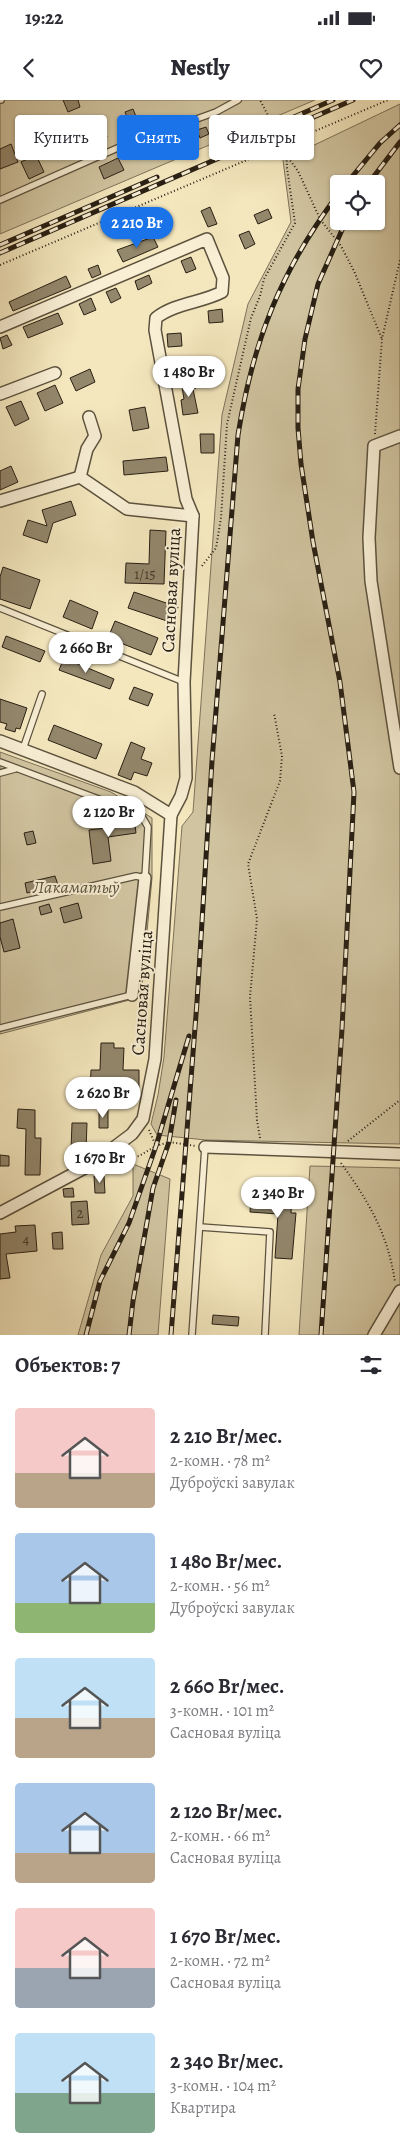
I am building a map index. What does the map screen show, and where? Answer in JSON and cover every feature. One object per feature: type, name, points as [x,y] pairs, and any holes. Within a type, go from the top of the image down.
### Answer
[{"type":"street","points":[[0,327],[207,239],[222,278],[222,292],[210,298],[166,310],[156,318],[155,330],[186,499],[192,516]]},
{"type":"street","points":[[0,394],[55,373]]},
{"type":"street","points":[[0,501],[80,477],[87,449],[95,436],[89,417]]},
{"type":"street","points":[[400,436],[374,446],[369,538],[371,581],[400,768]]},
{"type":"street","name":"Сасновая вуліца","points":[[0,1213],[92,1164],[132,1134],[143,1119],[155,1059],[171,815],[181,796],[186,778],[184,682],[192,516],[127,509],[80,477]]},
{"type":"street","points":[[0,741],[134,792],[171,815]]},
{"type":"street","points":[[132,995],[145,878]]},
{"type":"street","points":[[206,1147],[400,1154]]},
{"type":"street","points":[[374,1335],[398,1293]]},
{"type":"lane","points":[[0,200],[122,146],[216,112],[238,100]]},
{"type":"lane","points":[[0,608],[184,682]]},
{"type":"lane","points":[[23,749],[42,694]]},
{"type":"lane","points":[[0,762],[141,815],[148,827],[145,878],[136,876],[0,907]]},
{"type":"lane","points":[[0,773],[16,769]]},
{"type":"lane","points":[[0,1028],[132,995]]},
{"type":"lane","points":[[192,1335],[206,1147]]},
{"type":"lane","points":[[200,1227],[270,1232],[265,1335]]},
{"type":"path","points":[[260,100],[268,115]]},
{"type":"path","points":[[314,133],[388,100]]},
{"type":"path","points":[[0,265],[250,160]]},
{"type":"path","points":[[189,583],[216,548],[221,518],[227,424],[236,379],[251,318],[260,296],[264,279],[295,223],[287,160]]},
{"type":"path","points":[[290,160],[298,171],[320,219],[341,246],[354,271],[382,339]]},
{"type":"path","points":[[374,446],[382,339],[400,260]]},
{"type":"path","points":[[262,1150],[257,1120],[250,997],[257,919],[248,864],[280,780],[282,756],[274,713]]},
{"type":"path","points":[[398,1293],[392,1264],[381,1228],[364,1196],[333,1151],[400,1100]]},
{"type":"path","points":[[143,1119],[156,1146]]},
{"type":"path","points":[[110,1161],[139,1156],[156,1146],[168,1142],[206,1147]]},
{"type":"green space","points":[[0,100],[315,100],[280,115],[209,115],[209,145],[199,149],[199,115],[117,115],[117,160],[174,160],[0,234]]},
{"type":"green space","points":[[400,104],[400,1144],[206,1140],[157,1135],[151,1124],[164,1057],[182,826],[193,812],[222,415],[248,304],[291,222],[283,160],[314,160],[314,145]]},
{"type":"green space","name":"Лакаматыў","points":[[0,752],[111,792],[152,818],[152,878],[141,997],[0,1034]]},
{"type":"green space","points":[[133,1164],[170,1179],[158,1335],[78,1335],[101,1255],[133,1196]]},
{"type":"green space","points":[[310,1166],[400,1168],[400,1335],[299,1335]]},
{"type":"building","points":[[63,100],[78,100],[80,107],[68,112]]},
{"type":"building","points":[[133,109],[135,115],[126,115],[125,112]]},
{"type":"building","points":[[206,127],[209,134],[200,138],[199,129]]},
{"type":"building","points":[[11,144],[15,160],[18,162],[0,169],[0,149]]},
{"type":"building","points":[[117,158],[124,170],[104,179],[99,167]]},
{"type":"building","points":[[38,160],[44,172],[29,179],[21,162]]},
{"type":"building","points":[[210,207],[217,224],[208,227],[201,211]]},
{"type":"building","points":[[268,209],[272,218],[258,224],[254,215]]},
{"type":"building","points":[[249,231],[255,244],[245,249],[239,235]]},
{"type":"building","points":[[153,237],[158,247],[123,262],[117,250]]},
{"type":"building","points":[[191,257],[196,269],[186,273],[181,261]]},
{"type":"building","points":[[98,265],[101,274],[92,278],[88,269]]},
{"type":"building","points":[[149,275],[152,283],[138,290],[135,281]]},
{"type":"building","points":[[66,276],[71,287],[13,311],[9,302]]},
{"type":"building","points":[[116,288],[121,298],[111,303],[106,292]]},
{"type":"building","points":[[91,298],[96,310],[84,315],[79,304]]},
{"type":"building","points":[[222,309],[223,322],[209,323],[208,311]]},
{"type":"building","points":[[58,313],[63,324],[28,338],[23,327]]},
{"type":"building","points":[[181,333],[182,346],[168,347],[167,334]]},
{"type":"building","points":[[7,335],[12,345],[3,349],[0,338]]},
{"type":"building","points":[[90,369],[95,382],[76,391],[70,378]]},
{"type":"building","points":[[194,379],[196,388],[193,389],[198,413],[183,415],[181,400],[184,399],[181,381]]},
{"type":"building","points":[[55,385],[63,403],[45,411],[37,393]]},
{"type":"building","points":[[21,401],[29,419],[15,426],[6,407]]},
{"type":"building","points":[[145,407],[149,428],[133,431],[129,410]]},
{"type":"building","points":[[200,434],[214,434],[214,453],[201,453]]},
{"type":"building","points":[[166,457],[168,471],[124,475],[123,461]]},
{"type":"building","points":[[11,466],[18,482],[0,490],[0,471]]},
{"type":"building","points":[[71,501],[76,515],[53,523],[47,543],[23,535],[28,520],[47,526],[42,510]]},
{"type":"building","points":[[150,530],[166,531],[164,584],[125,583],[126,563],[149,564]]},
{"type":"building","points":[[3,567],[40,580],[30,609],[0,599],[0,577]]},
{"type":"building","points":[[134,592],[178,607],[173,623],[128,608]]},
{"type":"building","points":[[70,600],[98,612],[92,629],[63,617]]},
{"type":"building","points":[[115,621],[158,638],[151,655],[108,638]]},
{"type":"building","points":[[6,636],[45,651],[40,662],[2,647]]},
{"type":"building","points":[[64,658],[114,679],[110,689],[59,670]]},
{"type":"building","points":[[134,687],[153,694],[148,706],[129,699]]},
{"type":"building","points":[[0,699],[27,708],[20,729],[16,728],[15,732],[5,729],[7,724],[0,722]]},
{"type":"building","points":[[54,725],[102,744],[96,759],[48,740]]},
{"type":"building","points":[[131,742],[145,748],[141,759],[152,763],[147,776],[134,772],[131,780],[118,775]]},
{"type":"building","points":[[134,817],[136,833],[108,837],[111,861],[93,864],[89,830],[114,827],[113,819]]},
{"type":"building","points":[[33,831],[36,843],[27,845],[24,833]]},
{"type":"building","points":[[55,876],[58,885],[27,893],[25,883]]},
{"type":"building","points":[[78,903],[82,918],[64,923],[60,908]]},
{"type":"building","points":[[49,904],[52,912],[41,915],[39,907]]},
{"type":"building","points":[[13,919],[20,948],[4,952],[0,937],[0,923]]},
{"type":"building","points":[[101,1043],[114,1043],[114,1048],[124,1048],[123,1070],[139,1070],[139,1097],[118,1097],[118,1093],[90,1093],[91,1070],[100,1070]]},
{"type":"building","points":[[18,1109],[35,1110],[35,1138],[41,1138],[40,1175],[25,1175],[26,1129],[17,1128]]},
{"type":"building","points":[[99,1109],[108,1110],[108,1128],[99,1128]]},
{"type":"building","points":[[72,1123],[87,1123],[86,1150],[71,1150]]},
{"type":"building","points":[[0,1155],[9,1156],[9,1166],[0,1166]]},
{"type":"building","points":[[94,1176],[104,1176],[105,1193],[95,1193]]},
{"type":"building","points":[[73,1188],[74,1197],[64,1197],[63,1189]]},
{"type":"building","points":[[251,1191],[292,1194],[291,1213],[296,1213],[292,1259],[275,1258],[278,1214],[250,1212]]},
{"type":"building","points":[[87,1201],[89,1224],[72,1225],[71,1202]]},
{"type":"building","points":[[35,1225],[37,1251],[6,1254],[10,1278],[0,1279],[0,1234],[16,1232],[15,1226]]},
{"type":"building","points":[[62,1232],[63,1249],[53,1249],[52,1233]]},
{"type":"building","points":[[213,1315],[239,1317],[238,1326],[212,1324]]},
{"type":"railway","points":[[299,115],[333,100]]},
{"type":"railway","points":[[0,253],[353,100]]},
{"type":"railway","points":[[353,175],[380,143],[400,125]]},
{"type":"railway","points":[[375,175],[400,142]]},
{"type":"railway","points":[[0,245],[157,177]]},
{"type":"railway","points":[[171,1335],[197,1002],[212,761],[238,435],[252,368],[272,307],[301,250],[330,206]]},
{"type":"railway","points":[[321,1335],[342,1029],[354,792],[340,682],[313,542],[301,464],[298,428],[298,389],[305,339],[318,284],[342,230]]},
{"type":"railway","points":[[86,1335],[100,1281],[129,1223],[156,1146],[189,1036]]},
{"type":"railway","points":[[129,1335],[133,1301],[153,1188],[169,1142],[176,1100]]}]
